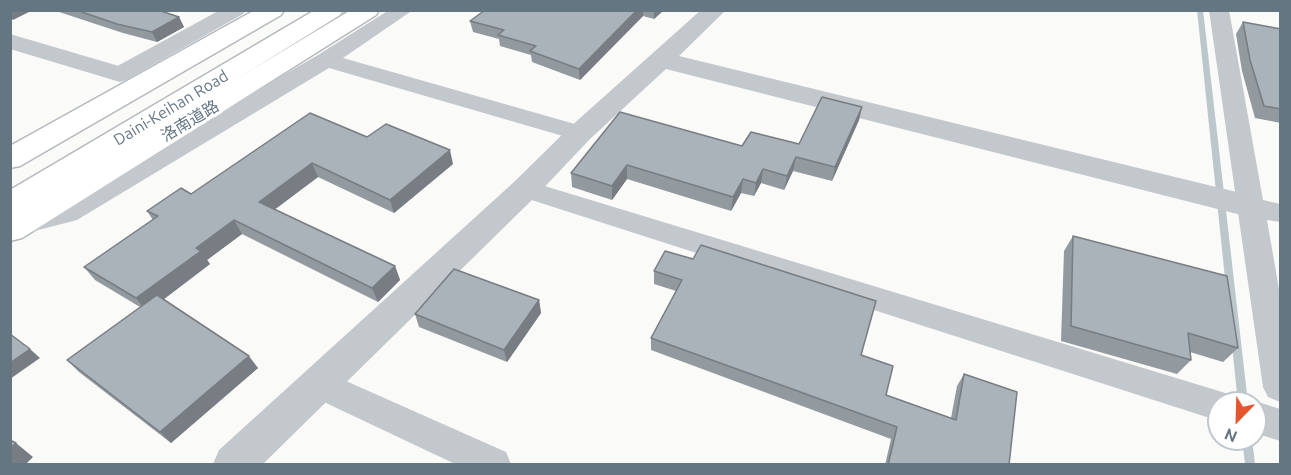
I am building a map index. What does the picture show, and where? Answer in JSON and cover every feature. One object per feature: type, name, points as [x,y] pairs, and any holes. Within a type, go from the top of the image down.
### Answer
[{"type":"highway","points":[[10,159],[273,10]]},
{"type":"highway","name":"Daini-Keihan Road","points":[[10,183],[305,10]]},
{"type":"highway","name":"Daini-Keihan Road","points":[[13,220],[332,10]]},
{"type":"highway","name":"洛南道路","points":[[13,220],[368,10]]},
{"type":"highway","points":[[10,142],[120,74]]},
{"type":"street","points":[[10,41],[120,74],[236,10]]},
{"type":"street","points":[[13,220],[67,213],[326,60],[403,10]]},
{"type":"street","points":[[234,465],[525,189],[580,133],[715,10]]},
{"type":"street","points":[[1219,10],[1249,206],[1281,387]]},
{"type":"street","points":[[326,60],[580,133]]},
{"type":"street","points":[[662,60],[1281,213]]},
{"type":"street","points":[[525,189],[1207,402]]},
{"type":"street","points":[[319,384],[493,465]]},
{"type":"building","points":[[76,10],[158,10],[179,17],[152,32],[117,24]]},
{"type":"building","points":[[485,10],[637,10],[579,69],[530,51],[536,46],[498,35],[504,30],[470,21]]},
{"type":"building","points":[[1243,22],[1281,29],[1281,109],[1264,106],[1250,60]]},
{"type":"building","points":[[822,97],[862,107],[835,167],[796,157],[787,176],[763,169],[756,183],[743,179],[733,197],[627,165],[612,186],[571,173],[620,112],[742,146],[751,132],[799,144]]},
{"type":"building","points":[[310,113],[367,137],[386,124],[450,150],[390,200],[312,163],[259,202],[395,266],[372,288],[234,220],[196,248],[201,251],[136,298],[84,267],[158,216],[147,211],[181,188],[191,194]]},
{"type":"building","points":[[1073,236],[1227,276],[1238,348],[1188,333],[1191,360],[1071,326]]},
{"type":"building","points":[[701,245],[876,301],[861,355],[893,366],[886,395],[956,420],[964,374],[1017,392],[1009,465],[888,465],[897,427],[651,338],[682,280],[654,271],[665,251],[693,259]]},
{"type":"building","points":[[454,269],[539,300],[504,350],[415,314]]},
{"type":"building","points":[[157,295],[249,356],[160,432],[67,360]]},
{"type":"building","points":[[10,334],[30,349],[10,363]]},
{"type":"building","points":[[10,440],[16,443],[10,448]]},
{"type":"waterway","points":[[1200,10],[1242,391]]},
{"type":"waterway","points":[[1248,451],[1250,464]]}]
